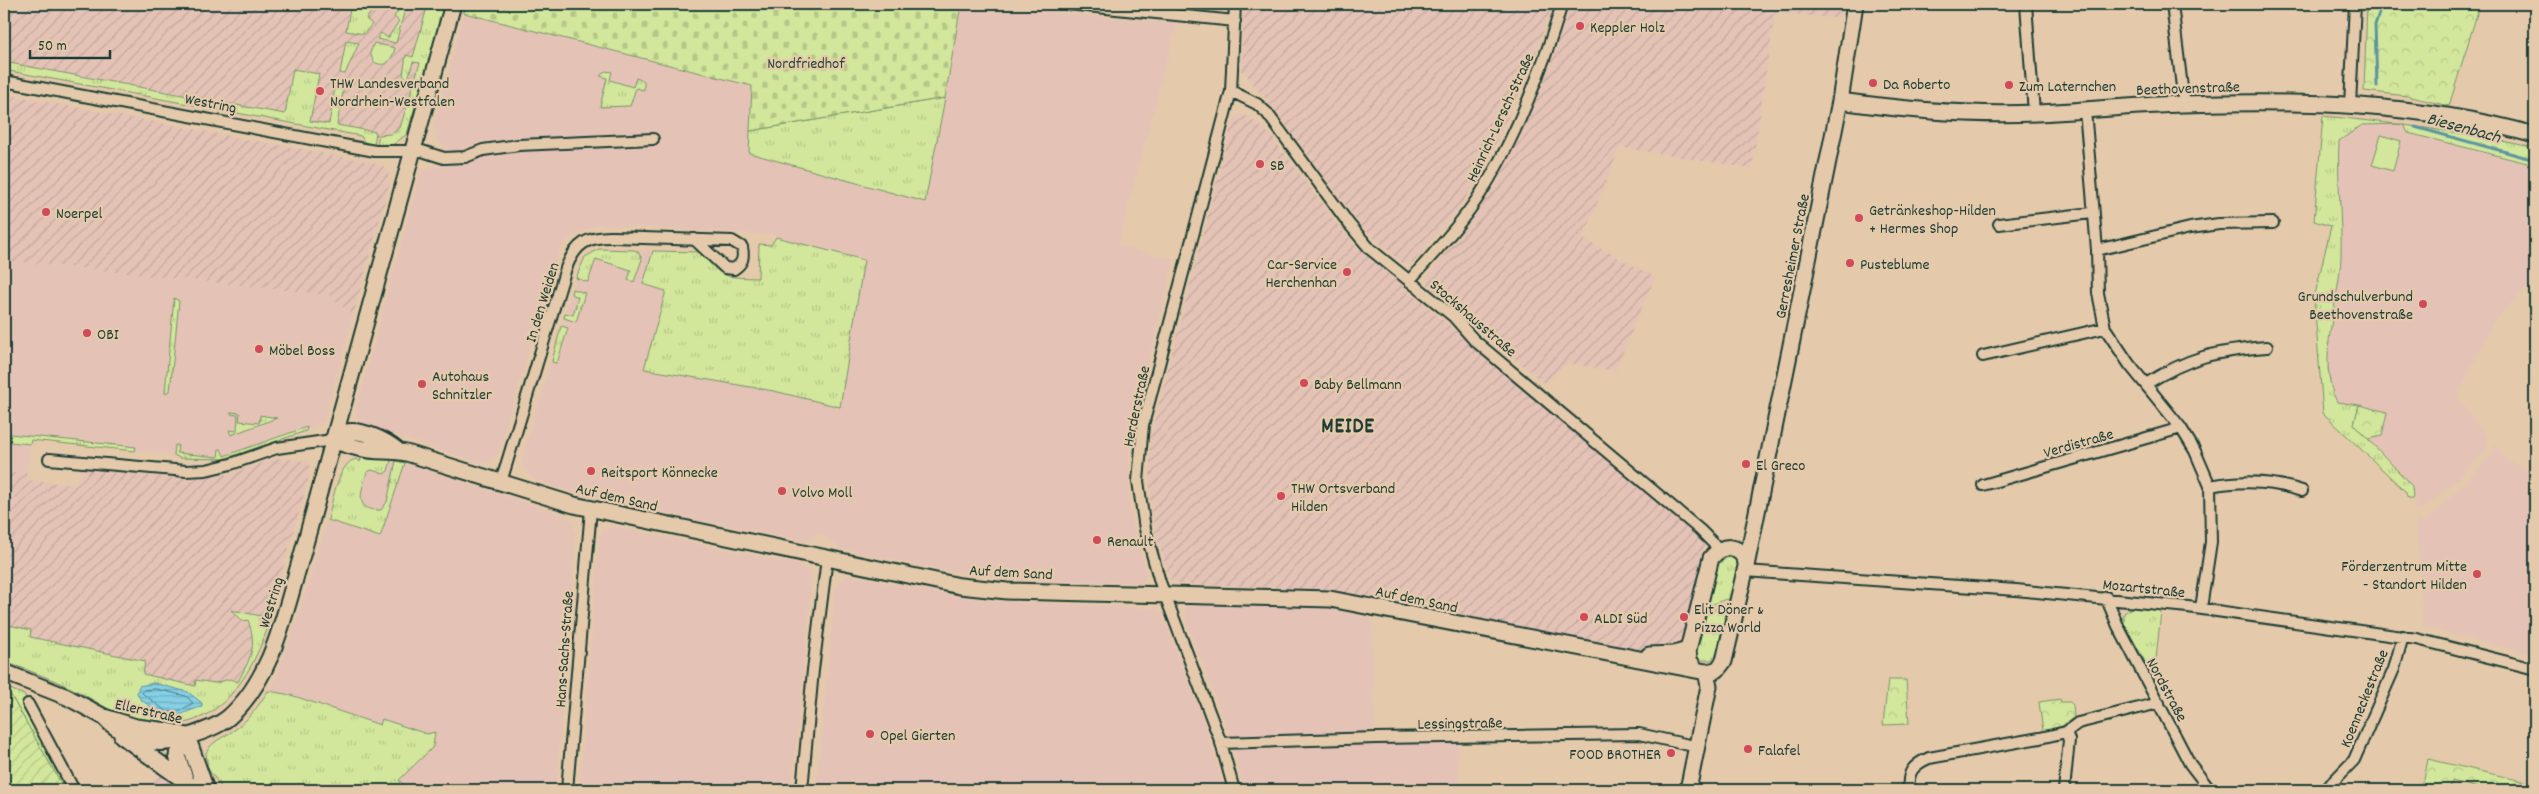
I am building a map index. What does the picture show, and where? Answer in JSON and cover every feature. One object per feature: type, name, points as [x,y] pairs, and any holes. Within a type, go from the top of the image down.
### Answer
[{"type":"street","name":"Westring","points":[[187,736],[212,727],[228,718],[255,688],[276,642],[325,474],[332,440],[453,4]]},
{"type":"street","points":[[1067,4],[1235,22]]},
{"type":"street","name":"Herderstraße","points":[[1234,790],[1221,743],[1157,573],[1140,506],[1139,454],[1154,380],[1231,91],[1235,4]]},
{"type":"street","name":"Heinrich-Lersch-Straße","points":[[1409,281],[1470,208],[1493,174],[1536,81],[1562,4]]},
{"type":"street","name":"Gerresheimer Straße","points":[[1706,670],[1724,661],[1788,364],[1840,101],[1855,4]]},
{"type":"street","points":[[2026,4],[2034,113]]},
{"type":"street","points":[[2172,4],[2184,104]]},
{"type":"street","points":[[2350,105],[2355,4]]},
{"type":"street","name":"Westring","points":[[4,81],[374,151],[424,152],[444,158],[466,157],[483,150],[519,145],[653,139]]},
{"type":"street","name":"Stockshausstraße","points":[[1231,91],[1257,104],[1267,113],[1349,224],[1370,249],[1453,316],[1474,340],[1700,530],[1725,548]]},
{"type":"street","name":"Beethovenstraße","points":[[1840,101],[1949,112],[2034,113],[2184,104],[2350,105],[2399,108],[2477,121],[2535,135]]},
{"type":"street","points":[[2085,110],[2092,213],[2097,250],[2098,293],[2105,328],[2115,346],[2181,428],[2195,451],[2210,486],[2210,542],[2201,608]]},
{"type":"street","points":[[1999,224],[2092,213]]},
{"type":"street","points":[[2097,250],[2190,228],[2219,224],[2273,223]]},
{"type":"street","name":"In den Weiden","points":[[501,482],[564,275],[576,249],[596,236],[732,240],[742,248],[743,257],[740,265],[734,269],[725,268],[694,239]]},
{"type":"street","points":[[1983,356],[2105,328]]},
{"type":"street","points":[[2146,384],[2179,364],[2206,355],[2267,346]]},
{"type":"street","name":"Verdistraße","points":[[1983,485],[2181,428]]},
{"type":"street","name":"Auf dem Sand","points":[[332,440],[344,432],[358,432],[387,442],[397,450],[591,509],[960,586],[998,590],[1330,599],[1585,650],[1706,670]]},
{"type":"street","points":[[49,459],[186,471],[206,470],[277,448],[332,440]]},
{"type":"street","points":[[2210,486],[2249,481],[2288,486],[2302,491]]},
{"type":"street","name":"Hans-Sachs-Straße","points":[[567,790],[591,509]]},
{"type":"street","name":"Gerresheimer Straße","points":[[1688,790],[1699,742],[1712,711],[1717,688],[1706,670],[1689,660],[1688,650],[1711,558],[1725,548],[1755,513]]},
{"type":"street","points":[[1725,548],[1738,550],[1745,566]]},
{"type":"street","points":[[802,790],[813,670],[827,558]]},
{"type":"street","name":"Mozartstraße","points":[[1745,566],[2106,597],[2201,608],[2403,636],[2458,648],[2535,669]]},
{"type":"street","name":"Nordstraße","points":[[2106,597],[2118,626],[2190,764],[2210,790]]},
{"type":"street","name":"Koenneckestraße","points":[[2325,790],[2354,760],[2391,677],[2403,636]]},
{"type":"street","name":"Auf dem Sand","points":[[1635,657],[1674,654],[1688,650]]},
{"type":"street","name":"Ellerstraße","points":[[4,672],[67,696],[107,721],[187,736]]},
{"type":"street","points":[[1909,790],[1910,770],[1916,764],[1929,758],[2066,732],[2078,723],[2159,703]]},
{"type":"street","points":[[28,704],[74,790]]},
{"type":"street","points":[[107,721],[132,744],[192,786]]},
{"type":"street","points":[[2064,790],[2069,740],[2066,732]]},
{"type":"street","name":"Lessingstraße","points":[[1221,743],[1376,738],[1639,734],[1699,742]]},
{"type":"street","name":"Ellerstraße","points":[[187,736],[177,756],[192,786]]},
{"type":"street","name":"Ellerstraße","points":[[187,736],[206,790]]},
{"type":"shaded area","points":[[4,4],[437,4],[400,128],[384,136],[374,135],[367,137],[4,70]]},
{"type":"shaded area","points":[[961,4],[1177,23],[1118,245],[1175,260],[1136,410],[1129,452],[1130,508],[1134,530],[1147,573],[1142,583],[1014,580],[945,571],[841,549],[820,533],[815,538],[806,542],[580,495],[536,481],[529,475],[523,466],[523,454],[572,289],[580,264],[585,257],[599,249],[700,252],[718,273],[727,277],[758,278],[759,244],[771,245],[776,235],[597,225],[569,239],[560,249],[498,455],[492,462],[483,464],[381,431],[362,423],[358,418],[356,408],[421,169],[458,163],[489,153],[513,150],[653,143],[653,132],[496,140],[455,151],[442,145],[436,137],[434,124],[464,13],[752,86],[751,131],[945,98]]},
{"type":"shaded area","points":[[1244,4],[1553,4],[1530,69],[1487,164],[1460,207],[1413,263],[1403,264],[1361,226],[1268,101],[1251,83],[1245,71],[1241,71]]},
{"type":"shaded area","points":[[1571,4],[1842,4],[1841,19],[1775,12],[1752,169],[1620,147],[1583,239],[1655,277],[1615,371],[1567,363],[1544,383],[1429,286],[1426,279],[1481,207],[1501,175],[1542,87]]},
{"type":"shaded area","points":[[4,94],[381,164],[388,171],[390,182],[353,316],[329,295],[4,260]]},
{"type":"shaded area","points":[[1241,114],[1249,117],[1271,135],[1337,224],[1357,247],[1703,542],[1703,560],[1688,623],[1678,644],[1668,648],[1637,650],[1323,589],[1179,584],[1170,579],[1156,536],[1150,502],[1150,437],[1233,119]]},
{"type":"shaded area","name":"Grundschulverbund Beethovenstraße","points":[[2404,124],[2408,133],[2535,165],[2535,279],[2494,321],[2457,398],[2486,435],[2487,449],[2426,508],[2415,509],[2412,486],[2368,439],[2382,436],[2359,405],[2337,402],[2327,376],[2328,355],[2341,267],[2339,141],[2362,125]]},
{"type":"shaded area","points":[[4,260],[329,295],[353,316],[325,421],[306,431],[223,459],[180,458],[160,453],[31,440],[27,474],[4,472]]},
{"type":"shaded area","name":"Förderzentrum Mitte - Standort Hilden","points":[[2495,445],[2505,459],[2535,473],[2535,655],[2423,627],[2416,520],[2423,521],[2430,518],[2490,456]]},
{"type":"shaded area","points":[[277,458],[306,461],[309,463],[310,473],[262,644],[239,685],[220,706],[199,718],[168,724],[4,662],[4,472],[27,474],[27,480],[76,485],[81,469],[186,479],[228,474]]},
{"type":"shaded area","points":[[374,458],[402,462],[568,516],[573,521],[576,533],[556,790],[224,790],[214,778],[274,681],[296,622],[343,467],[352,459]]},
{"type":"shaded area","points":[[613,526],[796,564],[810,570],[812,581],[792,790],[579,790],[599,536],[603,530]]},
{"type":"shaded area","points":[[849,575],[950,595],[995,601],[1157,608],[1162,613],[1202,716],[1225,790],[816,790],[835,588],[839,581]]},
{"type":"shaded area","points":[[1189,604],[1324,608],[1372,618],[1375,735],[1231,740],[1184,616],[1185,606]]},
{"type":"shaded area","points":[[1458,740],[1459,790],[1244,790],[1233,746]]},
{"type":"shaded area","points":[[159,773],[182,790],[145,790]]},
{"type":"green space","points":[[351,4],[377,4],[366,19],[372,24],[364,34],[346,31]]},
{"type":"green space","points":[[403,4],[406,5],[396,43],[377,39],[381,33],[388,38],[399,21],[394,17]]},
{"type":"green space","points":[[428,4],[445,4],[407,134],[391,146],[377,145],[379,135],[392,134],[400,128],[420,63],[413,62],[408,79],[403,75],[406,55],[413,57]]},
{"type":"green space","name":"Nordfriedhof","points":[[466,4],[961,4],[945,98],[750,131],[752,86],[464,13]]},
{"type":"green space","points":[[2367,4],[2480,4],[2449,106],[2407,96],[2364,91]]},
{"type":"green space","points":[[346,41],[359,43],[345,74],[340,73]]},
{"type":"green space","points":[[374,43],[395,48],[386,64],[374,62],[370,53]]},
{"type":"green space","points":[[4,62],[285,114],[293,69],[319,74],[310,121],[329,124],[336,81],[345,80],[337,125],[376,132],[374,145],[365,143],[361,136],[4,70]]},
{"type":"green space","points":[[605,71],[612,72],[610,80],[633,87],[636,78],[644,81],[644,90],[636,88],[630,106],[600,107],[607,78],[600,76]]},
{"type":"green space","points":[[945,98],[925,202],[749,153],[750,131]]},
{"type":"green space","points":[[2323,116],[2397,124],[2362,125],[2339,141],[2341,256],[2340,273],[2330,330],[2328,368],[2331,386],[2337,402],[2359,405],[2354,424],[2412,486],[2413,498],[2408,498],[2405,491],[2323,413],[2314,299],[2331,226],[2314,221]]},
{"type":"green space","points":[[2405,125],[2482,137],[2535,148],[2535,165],[2408,133]]},
{"type":"green space","points":[[2381,135],[2401,141],[2393,171],[2372,165]]},
{"type":"green space","points":[[776,237],[864,260],[840,407],[774,391],[644,369],[666,291],[643,284],[653,251],[700,252],[724,275],[758,278],[759,244],[771,245]]},
{"type":"green space","points":[[599,249],[634,250],[638,252],[642,259],[634,282],[628,280],[631,270],[596,259],[588,282],[576,278],[585,257]]},
{"type":"green space","points":[[572,289],[585,293],[576,322],[564,318],[565,313],[573,315],[578,297],[571,294]]},
{"type":"green space","points":[[174,298],[179,301],[170,391],[165,393]]},
{"type":"green space","points":[[561,326],[568,328],[557,363],[552,362]]},
{"type":"green space","points":[[2359,405],[2387,412],[2382,436],[2368,439],[2354,424]]},
{"type":"green space","points":[[231,412],[240,413],[239,421],[259,423],[260,415],[277,418],[231,435],[229,430],[237,431],[238,415],[231,414]]},
{"type":"green space","points":[[307,427],[306,431],[223,459],[180,458],[174,455],[175,445],[178,445],[177,453],[218,457],[219,449],[221,449],[224,456]]},
{"type":"green space","points":[[10,434],[136,447],[135,451],[31,440],[30,444],[10,442]]},
{"type":"green space","points":[[361,458],[391,460],[388,471],[384,474],[372,470],[367,472],[361,498],[366,507],[372,509],[381,510],[387,502],[396,461],[405,463],[380,537],[328,520],[337,484],[345,467],[357,459],[360,462]]},
{"type":"green space","points":[[1728,557],[1736,560],[1739,567],[1732,599],[1706,605],[1717,565]]},
{"type":"green space","points":[[1730,605],[1720,651],[1711,660],[1698,660],[1695,651],[1704,612]]},
{"type":"green space","points":[[2133,607],[2161,611],[2154,678],[2124,623],[2124,613]]},
{"type":"green space","points":[[231,610],[271,618],[250,668],[236,689],[219,706],[200,718],[177,724],[151,724],[122,715],[71,688],[4,662],[4,624],[31,630],[30,637],[145,661],[143,674],[195,686],[196,680],[215,683],[230,679],[238,682],[249,659],[252,638],[248,620],[243,621]]},
{"type":"green space","points":[[1888,680],[1906,680],[1909,724],[1883,725]]},
{"type":"green space","points":[[4,687],[25,695],[27,704],[71,790],[65,790],[10,694],[4,692]]},
{"type":"green space","points":[[268,691],[291,695],[380,725],[382,719],[427,734],[435,732],[433,747],[399,780],[409,790],[224,790],[208,769],[206,753],[216,741],[233,731],[246,720]]},
{"type":"green space","points":[[4,692],[10,694],[65,790],[4,790]]},
{"type":"green space","points":[[2060,699],[2061,702],[2070,702],[2073,705],[2074,717],[2062,726],[2043,731],[2039,702]]},
{"type":"green space","points":[[2428,759],[2535,784],[2535,790],[2486,790],[2452,781],[2449,790],[2413,790],[2424,780]]},
{"type":"water","points":[[154,683],[188,692],[202,703],[202,707],[175,716],[165,717],[140,699],[137,693],[139,686]]},
{"type":"waterway","name":"Biesenbach","points":[[2377,86],[2375,25],[2382,4]]},
{"type":"waterway","name":"Biesenbach","points":[[2415,127],[2535,160]]},
{"type":"place","name":"Keppler Holz","points":[[1580,26]]},
{"type":"place","name":"Da Roberto","points":[[1873,83]]},
{"type":"place","name":"Zum Laternchen","points":[[2009,85]]},
{"type":"place","name":"THW Landesverband Nordrhein-Westfalen","points":[[320,91]]},
{"type":"place","name":"SB","points":[[1260,164]]},
{"type":"place","name":"Noerpel","points":[[46,212]]},
{"type":"place","name":"Getränkeshop-Hilden + Hermes Shop","points":[[1859,218]]},
{"type":"place","name":"Pusteblume","points":[[1850,263]]},
{"type":"place","name":"Car-Service Herchenhan","points":[[1347,272]]},
{"type":"place","name":"Grundschulverbund Beethovenstraße","points":[[2423,304]]},
{"type":"place","name":"OBI","points":[[87,333]]},
{"type":"place","name":"Möbel Boss","points":[[259,349]]},
{"type":"place","name":"Baby Bellmann","points":[[1304,383]]},
{"type":"place","name":"Autohaus Schnitzler","points":[[422,384]]},
{"type":"place","name":"El Greco","points":[[1746,464]]},
{"type":"place","name":"Reitsport Könnecke","points":[[591,471]]},
{"type":"place","name":"Volvo Moll","points":[[782,491]]},
{"type":"place","name":"THW Ortsverband Hilden","points":[[1281,496]]},
{"type":"place","name":"Renault","points":[[1097,540]]},
{"type":"place","name":"Förderzentrum Mitte - Standort Hilden","points":[[2477,574]]},
{"type":"place","name":"ALDI Süd","points":[[1584,617]]},
{"type":"place","name":"Elit Döner & Pizza World","points":[[1684,617]]},
{"type":"place","name":"Opel Gierten","points":[[870,734]]},
{"type":"place","name":"Falafel","points":[[1748,749]]},
{"type":"place","name":"FOOD BROTHER","points":[[1671,753]]},
{"type":"district","name":"MEIDE","points":[[1348,425]]}]
